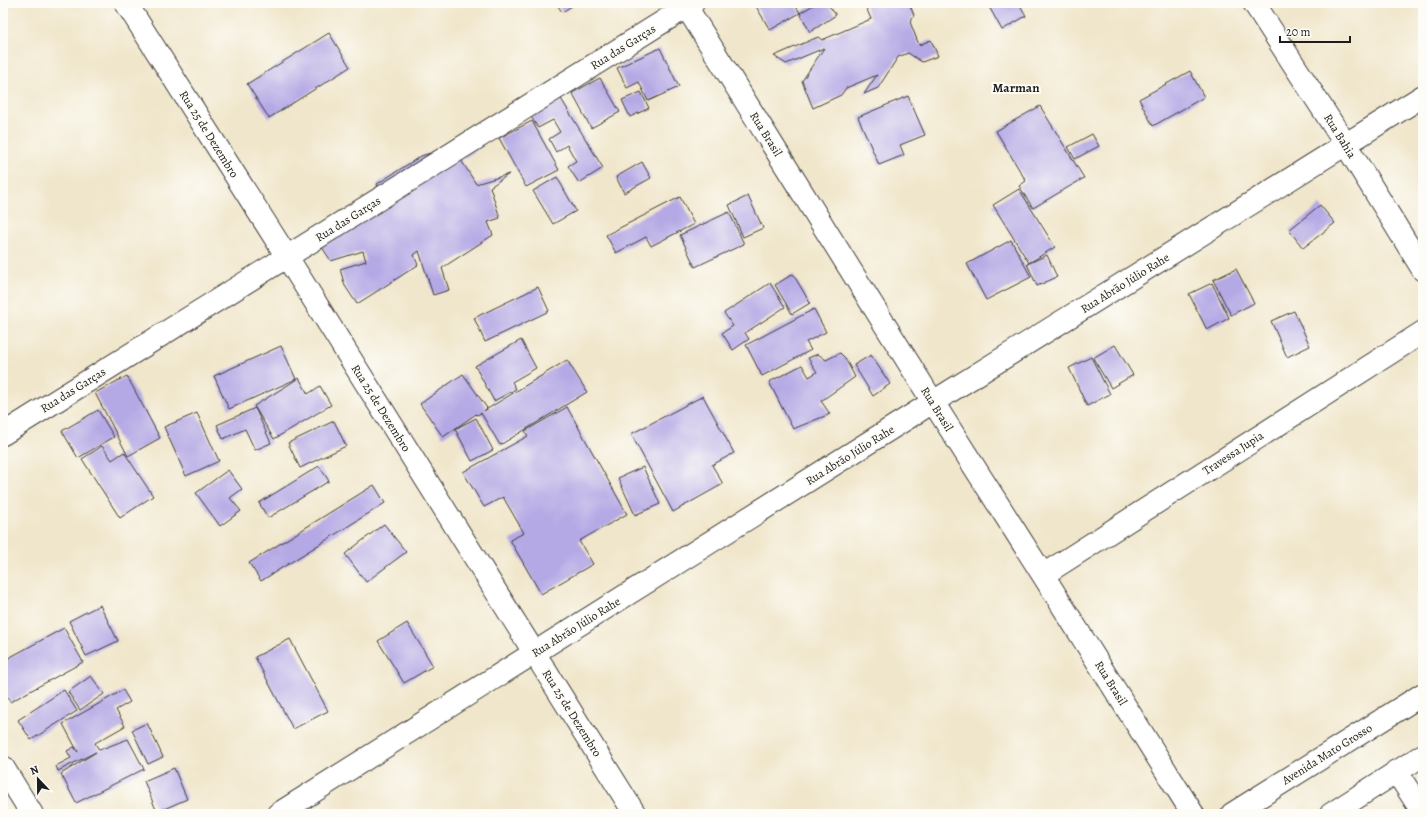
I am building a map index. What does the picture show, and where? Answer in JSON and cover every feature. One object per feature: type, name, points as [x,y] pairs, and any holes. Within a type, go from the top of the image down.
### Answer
[{"type":"street","name":"Rua 25 de Dezembro","points":[[126,3],[287,257],[635,814]]},
{"type":"street","name":"Rua Bahia","points":[[1254,3],[1346,144],[1423,270]]},
{"type":"street","name":"Rua das Garças","points":[[3,434],[688,4]]},
{"type":"street","name":"Rua Brasil","points":[[688,4],[933,402],[1194,814]]},
{"type":"street","name":"Rua Abrão Júlio Rahe","points":[[278,814],[1423,96]]},
{"type":"street","name":"Travessa Jupia","points":[[1043,575],[1423,332]]},
{"type":"street","name":"Avenida Mato Grosso","points":[[1232,814],[1423,694]]},
{"type":"street","points":[[1331,814],[1423,755]]},
{"type":"street","points":[[3,767],[32,814]]},
{"type":"street","points":[[1396,771],[1423,813]]},
{"type":"building","points":[[556,3],[577,3],[562,12]]},
{"type":"building","points":[[754,3],[794,3],[800,13],[770,30]]},
{"type":"building","points":[[817,3],[827,3],[836,15],[810,32],[800,13]]},
{"type":"building","points":[[864,3],[909,3],[914,15],[910,22],[919,45],[931,40],[938,56],[922,62],[908,53],[898,57],[878,88],[864,94],[877,75],[846,88],[841,95],[813,108],[802,81],[824,48],[786,64],[774,56],[818,37],[822,40],[871,19]]},
{"type":"building","points":[[987,3],[1019,3],[1026,16],[1002,30]]},
{"type":"building","points":[[329,33],[350,67],[269,118],[247,84]]},
{"type":"building","points":[[660,48],[679,87],[648,101],[639,82],[627,88],[617,68]]},
{"type":"building","points":[[1190,71],[1204,97],[1153,126],[1139,99]]},
{"type":"building","points":[[600,78],[620,112],[591,128],[572,93]]},
{"type":"building","points":[[557,92],[603,168],[579,183],[568,166],[576,161],[567,145],[556,152],[549,139],[560,132],[553,120],[538,128],[527,110]]},
{"type":"building","points":[[641,92],[649,108],[630,117],[622,100]]},
{"type":"building","points":[[908,96],[925,135],[900,145],[904,155],[879,165],[858,117]]},
{"type":"building","points":[[1040,106],[1084,178],[1033,208],[1019,186],[1026,181],[996,131]]},
{"type":"building","points":[[532,121],[559,170],[526,187],[499,138]]},
{"type":"building","points":[[473,128],[484,145],[461,160],[476,184],[509,174],[490,187],[500,218],[488,222],[493,235],[442,268],[449,290],[433,295],[419,251],[414,255],[418,265],[357,304],[345,286],[340,269],[366,261],[363,251],[331,261],[318,241],[381,197],[377,184],[421,156],[437,151]]},
{"type":"building","points":[[1092,134],[1099,146],[1075,159],[1068,147]]},
{"type":"building","points":[[642,162],[651,178],[624,193],[616,177]]},
{"type":"building","points":[[557,177],[576,211],[553,224],[533,191]]},
{"type":"building","points":[[1019,189],[1055,247],[1029,263],[993,205]]},
{"type":"building","points":[[748,196],[763,228],[743,237],[729,205]]},
{"type":"building","points":[[680,197],[694,224],[651,246],[646,237],[616,253],[606,235]]},
{"type":"building","points":[[1320,205],[1335,223],[1303,248],[1289,230]]},
{"type":"building","points":[[729,212],[744,244],[695,267],[680,235]]},
{"type":"building","points":[[1011,240],[1031,277],[986,300],[967,264]]},
{"type":"building","points":[[1047,255],[1057,277],[1037,286],[1027,264]]},
{"type":"building","points":[[1236,269],[1254,303],[1231,315],[1213,280]]},
{"type":"building","points":[[793,274],[810,303],[792,314],[775,285]]},
{"type":"building","points":[[770,283],[785,307],[745,333],[749,339],[733,350],[722,333],[733,326],[724,313]]},
{"type":"building","points":[[1212,283],[1229,318],[1207,330],[1189,294]]},
{"type":"building","points":[[538,287],[549,311],[485,342],[474,318]]},
{"type":"building","points":[[814,309],[826,332],[806,342],[811,350],[762,376],[746,345]]},
{"type":"building","points":[[1294,311],[1310,346],[1287,357],[1271,321]]},
{"type":"building","points":[[521,340],[536,368],[512,382],[516,389],[494,401],[475,366]]},
{"type":"building","points":[[1115,345],[1133,375],[1111,388],[1093,358]]},
{"type":"building","points":[[281,346],[296,379],[229,409],[214,376]]},
{"type":"building","points":[[840,353],[845,358],[855,377],[821,401],[830,414],[793,429],[769,382],[802,365],[809,377],[817,372],[808,358],[818,354],[826,360]]},
{"type":"building","points":[[871,355],[890,384],[873,396],[854,365]]},
{"type":"building","points":[[1091,357],[1110,394],[1087,406],[1069,368]]},
{"type":"building","points":[[567,360],[587,392],[500,445],[481,413],[476,414],[443,437],[420,404],[463,374],[487,408],[484,411]]},
{"type":"building","points":[[127,376],[160,438],[128,456],[95,393]]},
{"type":"building","points":[[299,378],[308,394],[320,386],[331,405],[274,439],[254,406]]},
{"type":"building","points":[[703,396],[734,453],[712,465],[723,484],[673,512],[631,434]]},
{"type":"building","points":[[567,407],[627,514],[579,541],[593,564],[541,594],[510,540],[524,533],[503,497],[484,507],[463,472],[528,436],[525,431]]},
{"type":"building","points":[[255,408],[271,443],[255,450],[245,429],[223,439],[217,425]]},
{"type":"building","points":[[98,410],[114,437],[78,458],[62,431]]},
{"type":"building","points":[[197,413],[219,461],[186,476],[164,427]]},
{"type":"building","points":[[476,418],[493,450],[472,461],[455,429]]},
{"type":"building","points":[[334,421],[346,446],[300,468],[288,443]]},
{"type":"building","points":[[102,446],[112,460],[124,452],[153,496],[120,518],[82,459]]},
{"type":"building","points":[[319,466],[329,481],[268,518],[259,503]]},
{"type":"building","points":[[643,467],[660,504],[635,515],[618,478]]},
{"type":"building","points":[[228,470],[242,489],[230,498],[241,511],[220,526],[196,493]]},
{"type":"building","points":[[374,485],[385,503],[261,581],[249,563]]},
{"type":"building","points":[[384,524],[406,552],[366,582],[345,554]]},
{"type":"building","points":[[100,605],[118,641],[86,656],[69,621]]},
{"type":"building","points":[[407,623],[433,666],[404,683],[378,641]]},
{"type":"building","points":[[64,628],[83,662],[10,702],[3,689],[3,661]]},
{"type":"building","points":[[290,639],[328,711],[293,729],[255,657]]},
{"type":"building","points":[[91,676],[104,694],[80,710],[68,692]]},
{"type":"building","points":[[64,690],[77,711],[31,740],[18,720]]},
{"type":"building","points":[[123,690],[130,702],[116,710],[125,726],[95,743],[99,750],[128,739],[144,769],[76,803],[61,774],[96,752],[58,771],[56,766],[71,758],[67,751],[74,747],[78,752],[63,724]]},
{"type":"building","points":[[147,723],[163,757],[148,764],[132,730]]},
{"type":"building","points":[[174,768],[187,799],[157,812],[144,781]]},
{"type":"district","name":"Marman","points":[[1016,87]]}]
